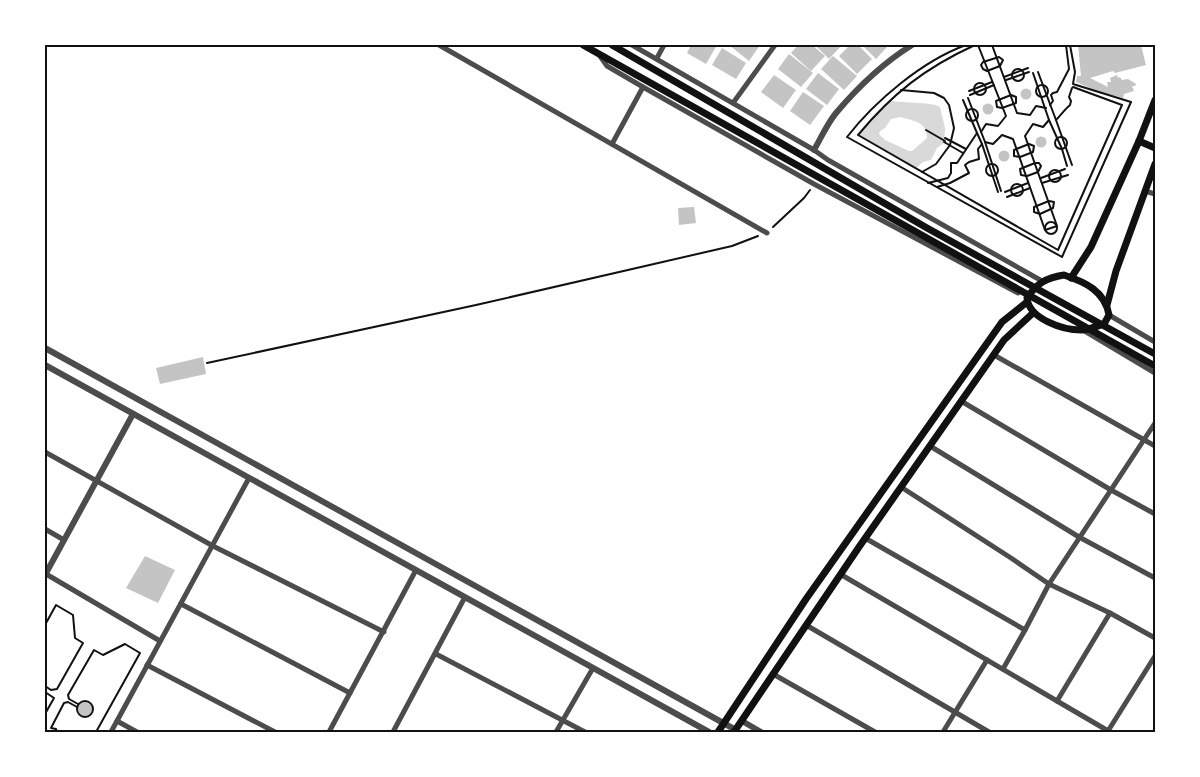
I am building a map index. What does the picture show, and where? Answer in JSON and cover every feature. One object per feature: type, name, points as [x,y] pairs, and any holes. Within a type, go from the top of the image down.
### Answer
[{"type":"main road","points":[[583,45],[620,64],[1155,366]]},
{"type":"main road","points":[[612,45],[927,228],[1155,354]]},
{"type":"main road","points":[[1071,278],[1091,247],[1139,141],[1155,100]]},
{"type":"main road","points":[[1139,141],[1155,148]]},
{"type":"main road","points":[[1107,305],[1116,271],[1155,164]]},
{"type":"main road","points":[[718,732],[806,599],[1002,322],[1027,300],[1033,288],[1042,281],[1064,275],[1089,286],[1098,293],[1107,305],[1109,315],[1104,324],[1083,330],[1047,321],[1034,313],[1027,300]]},
{"type":"main road","points":[[735,731],[840,574],[1004,340],[1034,313]]},
{"type":"street","points":[[439,45],[767,233]]},
{"type":"street","points":[[632,45],[814,150],[828,160],[1042,281]]},
{"type":"street","points":[[657,58],[664,45]]},
{"type":"street","points":[[733,103],[775,45]]},
{"type":"street","points":[[814,150],[835,114],[888,61],[912,45]]},
{"type":"street","points":[[598,53],[607,66],[643,87],[814,184],[1027,300]]},
{"type":"street","points":[[612,144],[643,87]]},
{"type":"street","points":[[814,184],[828,160]]},
{"type":"street","points":[[1145,191],[1155,194]]},
{"type":"street","points":[[1109,315],[1155,342]]},
{"type":"street","points":[[1083,330],[1155,373]]},
{"type":"street","points":[[45,348],[724,723],[735,731]]},
{"type":"street","points":[[994,355],[1155,446]]},
{"type":"street","points":[[45,365],[709,732]]},
{"type":"street","points":[[961,401],[1155,514]]},
{"type":"street","points":[[133,414],[45,575],[160,641]]},
{"type":"street","points":[[1003,669],[1049,584],[1155,423]]},
{"type":"street","points":[[930,446],[1079,537],[1155,578]]},
{"type":"street","points":[[45,452],[213,546],[384,632]]},
{"type":"street","points":[[111,732],[250,478]]},
{"type":"street","points":[[901,487],[1049,584],[1110,613],[1155,638]]},
{"type":"street","points":[[45,529],[64,540]]},
{"type":"street","points":[[865,538],[1025,630]]},
{"type":"street","points":[[329,732],[416,570]]},
{"type":"street","points":[[840,574],[1109,731],[1155,656]]},
{"type":"street","points":[[393,732],[465,597]]},
{"type":"street","points":[[181,604],[350,693]]},
{"type":"street","points":[[1057,701],[1110,613]]},
{"type":"street","points":[[806,625],[989,732]]},
{"type":"street","points":[[436,654],[585,732]]},
{"type":"street","points":[[943,732],[986,660]]},
{"type":"street","points":[[147,665],[275,732]]},
{"type":"street","points":[[556,732],[593,668]]},
{"type":"street","points":[[773,674],[875,732]]},
{"type":"street","points":[[117,721],[137,732]]},
{"type":"street","points":[[742,721],[761,732]]},
{"type":"path","points":[[966,45],[935,61],[901,83],[879,101],[847,137],[1062,257],[1131,102],[1073,84]]},
{"type":"path","points":[[981,132],[986,124],[998,126],[1006,116],[985,62],[976,45],[939,63],[901,90],[889,100],[858,135],[1058,250],[1122,105],[1072,87]]},
{"type":"path","points":[[992,45],[1017,112],[1030,115],[1036,106],[1046,108]]},
{"type":"path","points":[[1050,105],[1053,101],[1051,95],[1057,92],[1069,69],[1066,45]]},
{"type":"path","points":[[1056,120],[1072,101],[1069,97],[1075,72],[1070,45]]},
{"type":"path","points":[[997,57],[982,63],[982,67],[984,70],[988,70],[1000,66]]},
{"type":"path","points":[[1004,77],[1016,69],[1029,70],[1005,81]]},
{"type":"path","points":[[1012,73],[1013,77],[1019,81],[1023,79],[1024,73],[1022,70]]},
{"type":"path","points":[[1038,72],[1043,85],[1048,90],[1046,95],[1072,165]]},
{"type":"path","points":[[1033,73],[1038,87],[1037,93],[1041,97],[1058,139]]},
{"type":"path","points":[[969,91],[974,89],[978,83],[985,85],[992,82]]},
{"type":"path","points":[[970,94],[975,92],[983,94],[986,88],[994,85]]},
{"type":"path","points":[[1038,87],[1043,85]]},
{"type":"path","points":[[901,90],[934,93],[947,101],[954,128],[950,145],[936,164],[922,172]]},
{"type":"path","points":[[999,100],[1011,95],[1017,98],[1017,102],[1002,108]]},
{"type":"path","points":[[1041,97],[1046,95]]},
{"type":"path","points":[[968,98],[972,109],[978,113],[976,119],[981,132],[983,143],[989,164],[999,191],[996,174],[997,168],[993,164],[983,143],[977,133],[972,121],[966,114],[972,109]]},
{"type":"path","points":[[963,100],[969,110]]},
{"type":"path","points":[[972,121],[976,119]]},
{"type":"path","points":[[983,143],[993,144],[1002,135],[1013,139],[1046,230],[1052,234],[1057,226],[1025,136],[1033,124],[1043,126],[1050,120]]},
{"type":"path","points":[[926,130],[964,153]]},
{"type":"path","points":[[928,183],[948,178],[951,172],[951,163],[957,163],[977,133]]},
{"type":"path","points":[[1062,138],[1055,142],[1056,146],[1062,149]]},
{"type":"path","points":[[945,140],[966,149]]},
{"type":"path","points":[[936,187],[950,183],[969,173],[965,166],[968,162],[979,159],[978,149],[983,143]]},
{"type":"path","points":[[1016,148],[1029,144]]},
{"type":"path","points":[[1062,149],[1066,147]]},
{"type":"path","points":[[1016,148],[1014,150],[1016,157],[1032,153]]},
{"type":"path","points":[[1040,178],[1053,170],[1058,171],[1066,167],[1062,149]]},
{"type":"path","points":[[1035,163],[1020,169],[1020,173],[1023,176],[1027,176],[1038,172]]},
{"type":"path","points":[[989,164],[986,172],[993,176]]},
{"type":"path","points":[[1058,171],[1060,177]]},
{"type":"path","points":[[1049,174],[1051,180]]},
{"type":"path","points":[[1042,184],[1051,180],[1058,181],[1060,177],[1068,175]]},
{"type":"path","points":[[1005,192],[1015,184],[1021,186],[1028,183]]},
{"type":"path","points":[[207,363],[476,305],[723,248],[767,233],[804,198],[814,184]]},
{"type":"path","points":[[1021,186],[1022,191]]},
{"type":"path","points":[[1007,197],[1013,194],[1020,195],[1022,191],[1030,188]]},
{"type":"path","points":[[1011,189],[1013,194]]},
{"type":"path","points":[[1036,205],[1049,201]]},
{"type":"path","points":[[1036,205],[1034,207],[1036,214],[1052,210]]},
{"type":"path","points":[[1046,230],[1045,226],[1049,222],[1057,226]]},
{"type":"path","points":[[1046,230],[1057,226]]},
{"type":"path","points":[[45,625],[56,605],[73,615],[74,638],[82,643],[57,689],[51,690],[45,686]]},
{"type":"path","points":[[78,706],[68,695],[94,650],[103,655],[125,644],[140,653],[96,732]]},
{"type":"path","points":[[45,692],[54,698],[45,714]]},
{"type":"path","points":[[57,732],[56,729],[52,728],[64,703],[68,702],[78,706]]},
{"type":"path","points":[[83,702],[88,702],[92,706],[92,713],[88,717],[80,716],[77,712],[78,706],[83,702]]},
{"type":"shaded area","points":[[888,102],[925,103],[940,107],[945,128],[944,143],[937,148],[931,160],[923,162],[915,169],[858,135]],"holes":[[[900,117],[914,121],[925,128],[927,138],[912,151],[885,140],[879,134],[891,119]]]},
{"type":"building","points":[[691,45],[717,45],[706,64],[687,53]]},
{"type":"building","points":[[729,45],[760,45],[749,61]]},
{"type":"building","points":[[798,45],[812,45],[825,56],[811,71],[791,53]]},
{"type":"building","points":[[815,45],[842,45],[829,59]]},
{"type":"building","points":[[850,45],[858,45],[872,59],[857,74],[839,56]]},
{"type":"building","points":[[862,45],[885,45],[887,47],[876,59]]},
{"type":"building","points":[[1078,45],[1141,45],[1146,65],[1115,73],[1113,71],[1090,78],[1108,87],[1107,82],[1111,82],[1110,78],[1117,75],[1122,80],[1128,79],[1136,84],[1132,86],[1134,91],[1124,94],[1123,98],[1097,91],[1076,82],[1077,76],[1081,76]]},
{"type":"building","points":[[722,48],[746,63],[736,79],[712,65]]},
{"type":"building","points":[[789,54],[813,73],[801,87],[778,69]]},
{"type":"building","points":[[833,56],[857,76],[844,90],[821,69]]},
{"type":"building","points":[[818,73],[839,89],[827,105],[806,89]]},
{"type":"building","points":[[774,75],[796,90],[783,108],[761,92]]},
{"type":"building","points":[[1026,88],[1032,94],[1026,100],[1020,94]]},
{"type":"building","points":[[803,92],[824,106],[810,125],[790,111]]},
{"type":"building","points":[[988,103],[994,109],[988,115],[982,109]]},
{"type":"building","points":[[1041,136],[1047,142],[1041,148],[1035,142]]},
{"type":"building","points":[[1004,150],[1010,156],[1004,162],[998,156]]},
{"type":"building","points":[[694,207],[696,223],[679,225],[678,208]]},
{"type":"building","points":[[203,357],[206,374],[160,384],[156,368]]},
{"type":"building","points":[[145,556],[175,570],[158,603],[126,588]]},
{"type":"building","points":[[85,702],[90,704],[92,709],[90,714],[85,716],[80,714],[78,709],[80,704]]}]
